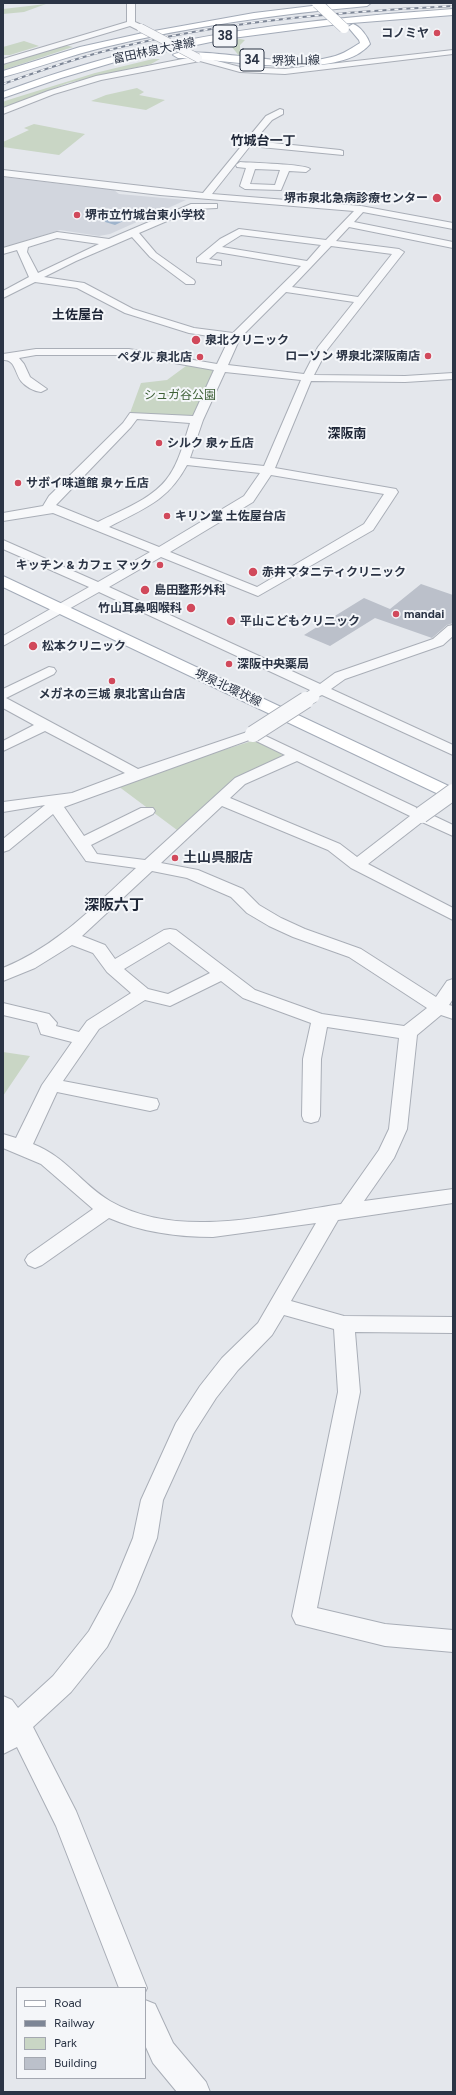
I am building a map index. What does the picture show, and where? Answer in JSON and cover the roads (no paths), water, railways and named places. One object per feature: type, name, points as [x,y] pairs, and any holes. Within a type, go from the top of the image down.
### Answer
[{"type":"main road","points":[[3,74],[130,35],[270,3]]},
{"type":"main road","points":[[189,22],[310,3]]},
{"type":"main road","name":"堺狭山線","points":[[3,100],[113,66],[183,55],[207,55],[286,63],[332,60],[354,54],[366,44],[364,39],[317,3]]},
{"type":"main road","name":"堺狭山線","points":[[293,30],[265,36],[247,46],[252,54],[272,59],[302,60],[327,57],[342,52],[354,44],[348,28],[328,3]]},
{"type":"main road","name":"富田林泉大津線","points":[[68,53],[128,38],[202,23],[283,11],[367,3]]},
{"type":"main road","name":"富田林泉大津線","points":[[3,95],[102,62],[207,39],[297,26],[381,17],[453,15]]},
{"type":"main road","name":"38","points":[[113,66],[197,46],[293,30],[453,15]]},
{"type":"main road","name":"堺泉北環状線","points":[[3,582],[453,794]]},
{"type":"street","points":[[131,3],[131,23]]},
{"type":"street","points":[[3,62],[131,23],[198,59],[217,65],[257,70],[294,70],[453,52]]},
{"type":"street","points":[[3,111],[66,86],[103,76],[198,59]]},
{"type":"street","points":[[205,196],[272,115],[280,112]]},
{"type":"street","points":[[248,143],[340,152]]},
{"type":"street","points":[[230,164],[306,169]]},
{"type":"street","points":[[252,165],[245,186],[278,188],[286,167]]},
{"type":"street","points":[[3,173],[205,196],[280,201],[362,209],[453,226]]},
{"type":"street","points":[[3,295],[72,258],[196,205],[277,209],[280,201]]},
{"type":"street","points":[[99,526],[157,496],[172,481],[183,461],[197,420],[235,337],[330,244],[362,209]]},
{"type":"street","points":[[349,224],[453,245]]},
{"type":"street","points":[[133,232],[153,255],[190,282]]},
{"type":"street","points":[[3,642],[211,523],[249,499],[268,470],[307,378],[322,349],[359,300],[399,252],[239,232],[223,241],[201,260],[217,263]]},
{"type":"street","points":[[3,251],[57,235],[110,242]]},
{"type":"street","points":[[23,245],[22,252],[28,260],[34,279]]},
{"type":"street","points":[[215,249],[310,264]]},
{"type":"street","points":[[440,254],[453,249]]},
{"type":"street","points":[[34,279],[87,287],[129,311],[192,331],[235,337]]},
{"type":"street","points":[[285,289],[359,300]]},
{"type":"street","points":[[6,357],[36,352],[129,352],[222,368],[307,378],[359,380],[453,376]]},
{"type":"street","points":[[6,357],[15,359],[22,367],[23,376],[34,386],[41,389]]},
{"type":"street","points":[[3,517],[41,511],[48,508],[53,499],[127,425],[134,415],[197,420]]},
{"type":"street","points":[[48,508],[99,526],[258,592],[369,527],[392,492],[268,470],[183,461]]},
{"type":"street","points":[[3,544],[97,588],[154,612],[317,692],[453,751]]},
{"type":"street","points":[[3,847],[54,805],[137,774],[253,734],[340,676],[438,642],[453,629]]},
{"type":"street","points":[[3,695],[49,671]]},
{"type":"street","points":[[3,702],[137,774]]},
{"type":"street","points":[[3,747],[45,725]]},
{"type":"street","points":[[253,734],[295,756],[453,831]]},
{"type":"street","points":[[3,975],[29,964],[70,938],[240,782],[295,756]]},
{"type":"street","points":[[357,865],[422,815],[453,794]]},
{"type":"street","points":[[3,807],[76,796]]},
{"type":"street","points":[[221,800],[334,847],[357,865],[453,915]]},
{"type":"street","points":[[54,805],[92,858],[149,865],[192,874],[237,893],[253,909],[275,922],[299,933],[355,953],[446,1010]]},
{"type":"street","points":[[82,843],[147,812]]},
{"type":"street","points":[[113,968],[170,934],[249,994],[320,1020],[408,1033],[446,1010],[453,985]]},
{"type":"street","points":[[70,938],[99,949],[113,968],[142,994],[170,1000],[222,974]]},
{"type":"street","points":[[22,1146],[51,1086],[93,1025],[142,994]]},
{"type":"street","points":[[3,1009],[43,1018],[48,1023],[47,1030],[83,1039]]},
{"type":"street","points":[[311,1116],[312,1059],[320,1020]]},
{"type":"street","points":[[133,1987],[120,1959],[67,1820],[11,1727],[62,1684],[98,1639],[122,1594],[145,1538],[152,1500],[184,1429],[208,1392],[230,1364],[265,1329],[340,1212],[387,1153],[398,1129],[408,1033]]},
{"type":"street","points":[[51,1086],[150,1104]]},
{"type":"street","points":[[3,1140],[22,1146],[49,1160],[92,1199],[119,1214],[140,1220],[190,1230],[213,1230],[453,1196]]},
{"type":"street","points":[[35,1260],[108,1208]]},
{"type":"street","points":[[279,1306],[344,1324],[453,1325]]},
{"type":"street","points":[[344,1324],[349,1392],[304,1616],[385,1635],[453,1641]]},
{"type":"street","points":[[146,2016],[163,2053],[196,2092]]},
{"type":"water","points":[[126,211],[138,214],[115,225],[102,221]]},
{"type":"railway","points":[[3,84],[99,53],[155,39],[197,31],[282,19],[367,11],[453,6]]},
{"type":"place","name":"コノミヤ","points":[[437,33]]},
{"type":"place","name":"堺市泉北急病診療センター","points":[[437,198]]},
{"type":"place","name":"堺市立竹城台東小学校","points":[[77,215]]},
{"type":"place","name":"泉北クリニック","points":[[196,340]]},
{"type":"place","name":"ローソン 堺泉北深阪南店","points":[[428,356]]},
{"type":"place","name":"ペダル 泉北店","points":[[200,357]]},
{"type":"place","name":"シルク 泉ヶ丘店","points":[[159,443]]},
{"type":"place","name":"サボイ味道館 泉ヶ丘店","points":[[18,483]]},
{"type":"place","name":"キリン堂 土佐屋台店","points":[[167,516]]},
{"type":"place","name":"キッチン & カフェ マック","points":[[160,565]]},
{"type":"place","name":"赤井マタニティクリニック","points":[[253,572]]},
{"type":"place","name":"島田整形外科","points":[[145,590]]},
{"type":"place","name":"竹山耳鼻咽喉科","points":[[191,608]]},
{"type":"place","name":"mandai","points":[[396,614]]},
{"type":"place","name":"平山こどもクリニック","points":[[231,621]]},
{"type":"place","name":"松本クリニック","points":[[33,646]]},
{"type":"place","name":"深阪中央薬局","points":[[229,664]]},
{"type":"place","name":"メガネの三城 泉北宮山台店","points":[[112,681]]},
{"type":"place","name":"土山呉服店","points":[[175,858]]},
{"type":"district","name":"竹城台一丁","points":[[263,141]]},
{"type":"district","name":"土佐屋台","points":[[78,315]]},
{"type":"district","name":"深阪南","points":[[347,434]]},
{"type":"district","name":"深阪六丁","points":[[114,906]]},
{"type":"park label","name":"シュガ谷公園","points":[[180,395]]}]
